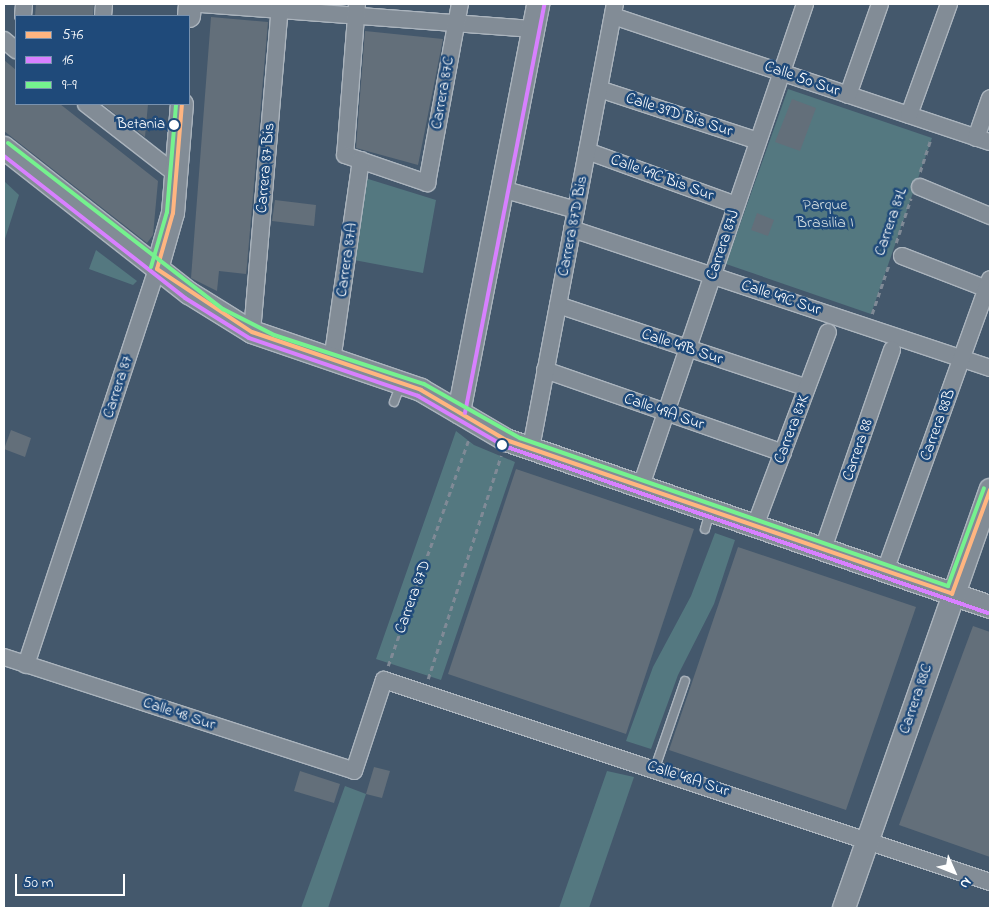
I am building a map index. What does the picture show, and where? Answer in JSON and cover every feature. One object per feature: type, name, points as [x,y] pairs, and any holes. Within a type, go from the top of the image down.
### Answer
[{"type":"street","points":[[201,4],[357,10],[456,23],[533,29]]},
{"type":"street","name":"Carrera 87C","points":[[353,158],[427,183],[460,4]]},
{"type":"street","points":[[467,418],[502,189],[538,4]]},
{"type":"street","name":"Carrera 87J","points":[[641,486],[805,4]]},
{"type":"street","points":[[848,95],[880,4]]},
{"type":"street","points":[[909,115],[949,4]]},
{"type":"street","name":"Carrera 87 Bis","points":[[252,332],[280,7]]},
{"type":"street","name":"Carrera 87A","points":[[332,361],[353,158],[357,10]]},
{"type":"street","name":"Calle 50 Sur","points":[[614,10],[781,72],[983,140]]},
{"type":"street","name":"Carrera 87D Bis","points":[[531,448],[614,10]]},
{"type":"street","points":[[4,40],[15,49]]},
{"type":"street","name":"Calle 39D Bis Sur","points":[[599,89],[758,141]]},
{"type":"street","points":[[983,140],[990,98]]},
{"type":"street","name":"Carrera 87","points":[[26,665],[172,224],[182,105]]},
{"type":"street","points":[[92,106],[176,174]]},
{"type":"street","points":[[4,148],[157,269],[252,332],[332,361],[398,392],[467,418],[506,440],[641,486],[708,520],[755,526],[990,607]]},
{"type":"street","name":"Calle 49C Bis Sur","points":[[587,151],[736,206]]},
{"type":"street","points":[[918,184],[990,216]]},
{"type":"street","points":[[502,189],[576,210]]},
{"type":"street","name":"Calle 49C Sur","points":[[572,229],[990,368]]},
{"type":"street","points":[[902,256],[988,284]]},
{"type":"street","name":"Carrera 88B","points":[[885,570],[988,284]]},
{"type":"street","name":"Calle 49B Sur","points":[[558,305],[807,388]]},
{"type":"street","name":"Carrera 87K","points":[[755,526],[828,332]]},
{"type":"street","name":"Carrera 88","points":[[823,549],[892,350]]},
{"type":"street","name":"Calle 49A Sur","points":[[545,370],[783,453]]},
{"type":"street","name":"Carrera 88C","points":[[844,908],[952,594],[990,490]]},
{"type":"street","name":"Calle 48 Sur","points":[[4,657],[354,771],[384,680]]},
{"type":"street","name":"Calle 48A Sur","points":[[384,680],[867,838],[990,882]]},
{"type":"lane","points":[[655,768],[685,681]]},
{"type":"path","name":"Carrera 87L","points":[[867,327],[918,184],[936,124]]},
{"type":"path","name":"Carrera 87D","points":[[384,680],[467,418]]},
{"type":"path","points":[[424,692],[506,440]]},
{"type":"green space","name":"Parque Brasilia I","points":[[788,89],[932,138],[871,314],[726,264]]},
{"type":"green space","points":[[365,178],[436,200],[423,273],[354,260]]},
{"type":"green space","points":[[4,181],[19,195],[4,242]]},
{"type":"green space","points":[[96,250],[137,281],[133,285],[89,269]]},
{"type":"green space","points":[[456,431],[474,445],[515,462],[441,680],[376,659]]},
{"type":"green space","points":[[715,533],[735,540],[714,604],[678,675],[651,749],[626,741],[653,667],[691,596]]},
{"type":"green space","points":[[607,771],[634,777],[589,908],[559,908]]},
{"type":"green space","points":[[345,786],[366,794],[328,908],[301,908]]},
{"type":"building","points":[[36,4],[94,4],[93,15],[35,15]]},
{"type":"building","points":[[211,17],[268,22],[246,274],[219,271],[217,291],[191,278]]},
{"type":"building","points":[[365,31],[443,39],[418,165],[356,148]]},
{"type":"building","points":[[4,60],[15,69],[15,105],[61,105],[158,181],[153,235],[147,243],[4,131]]},
{"type":"building","points":[[792,99],[816,108],[800,151],[775,142]]},
{"type":"building","points":[[103,105],[148,105],[145,137]]},
{"type":"building","points":[[275,200],[316,205],[314,226],[272,221]]},
{"type":"building","points":[[757,213],[774,220],[768,236],[751,230]]},
{"type":"building","points":[[11,430],[31,438],[25,457],[4,449]]},
{"type":"building","points":[[516,469],[694,529],[626,734],[448,674]]},
{"type":"building","points":[[738,547],[916,607],[846,810],[669,750]]},
{"type":"building","points":[[973,626],[990,632],[990,857],[899,825]]},
{"type":"building","points":[[374,767],[390,771],[382,798],[366,794]]},
{"type":"building","points":[[300,771],[340,784],[334,803],[294,791]]},
{"type":"transit line","name":"16","points":[[465,413],[544,5]]},
{"type":"transit line","name":"9-9","points":[[151,267],[167,212],[176,105]]},
{"type":"transit line","name":"576","points":[[157,269],[173,213],[182,105]]},
{"type":"transit line","name":"9-9","points":[[8,143],[223,309],[274,335],[424,384],[520,438],[948,586],[984,488]]},
{"type":"transit line","name":"16","points":[[4,156],[185,298],[249,338],[418,396],[504,446],[988,613]]},
{"type":"transit line","name":"576","points":[[157,269],[252,332],[421,390],[506,440],[952,594]]},
{"type":"transit line","name":"576","points":[[952,594],[990,490]]},
{"type":"place","name":"Betania","points":[[174,125]]}]
